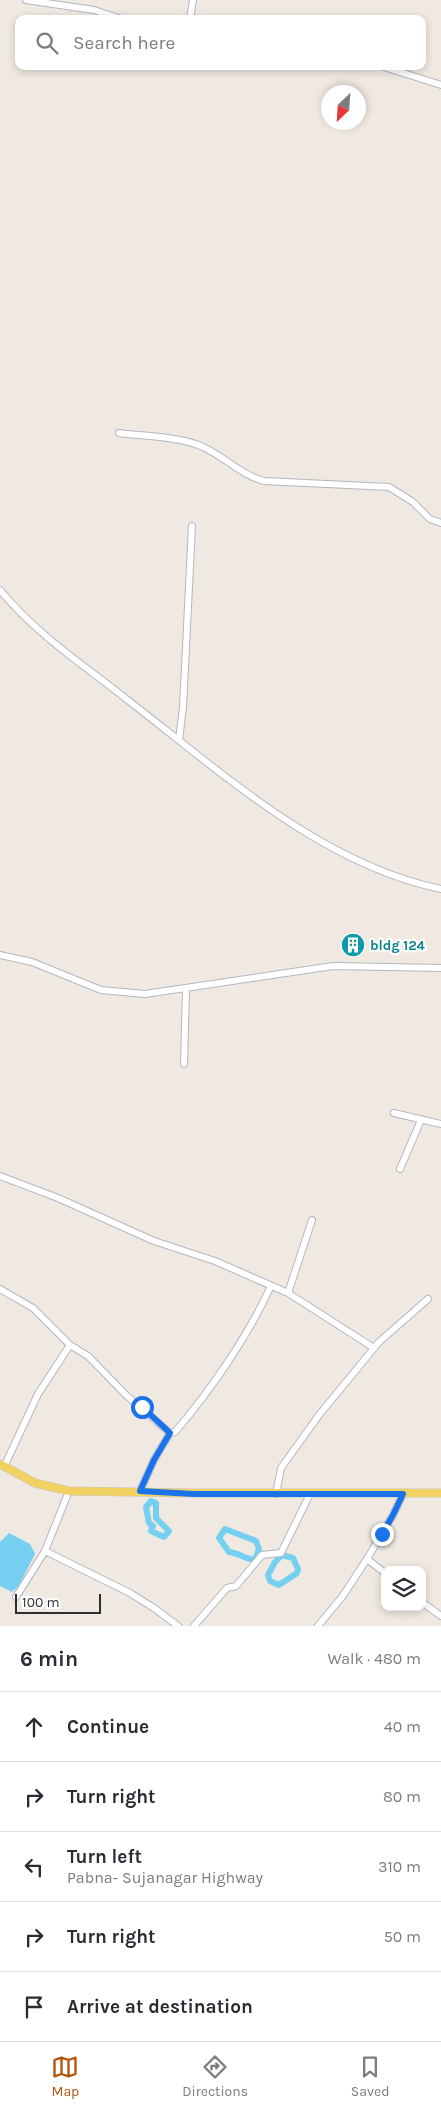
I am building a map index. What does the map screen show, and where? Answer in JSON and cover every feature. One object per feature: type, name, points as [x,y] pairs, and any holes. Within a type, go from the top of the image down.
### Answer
[{"type":"main road","points":[[2,1465],[35,1484],[69,1490],[276,1494],[441,1494]]},
{"type":"street","points":[[26,0],[94,10],[109,15]]},
{"type":"street","points":[[191,15],[193,0]]},
{"type":"street","points":[[394,70],[441,85]]},
{"type":"street","points":[[119,433],[195,444],[254,478],[264,481],[389,487],[413,502],[430,519],[441,523]]},
{"type":"street","points":[[179,740],[183,707],[192,526]]},
{"type":"street","points":[[0,590],[42,634],[303,833],[389,873],[441,889]]},
{"type":"street","points":[[0,955],[32,962],[87,986],[116,993],[145,994],[333,966],[441,968]]},
{"type":"street","points":[[184,1064],[186,989]]},
{"type":"street","points":[[394,1113],[441,1124]]},
{"type":"street","points":[[400,1170],[421,1120]]},
{"type":"street","points":[[0,1176],[58,1198],[154,1241],[215,1261],[288,1293],[374,1348]]},
{"type":"street","points":[[288,1293],[312,1220]]},
{"type":"street","points":[[140,1491],[154,1460],[170,1433],[175,1432],[216,1378],[271,1286]]},
{"type":"street","points":[[0,1289],[32,1308],[70,1345],[88,1356],[126,1395],[170,1433]]},
{"type":"street","points":[[276,1494],[281,1468],[319,1415],[374,1348],[428,1299]]},
{"type":"street","points":[[2,1465],[38,1394],[70,1345]]},
{"type":"street","points":[[16,1597],[45,1551],[69,1490]]},
{"type":"street","points":[[194,1626],[227,1588],[236,1586],[262,1555],[281,1553],[310,1494]]},
{"type":"street","points":[[318,1626],[342,1598],[393,1515],[403,1494]]},
{"type":"street","points":[[45,1551],[130,1594],[154,1608],[178,1626]]},
{"type":"street","points":[[367,1559],[381,1569]]},
{"type":"street","points":[[426,1605],[441,1616]]},
{"type":"water","points":[[9,1533],[30,1544],[35,1554],[18,1587],[12,1592],[0,1586],[0,1542]]},
{"type":"waterway","points":[[151,1501],[156,1503],[156,1518],[169,1531],[164,1537],[151,1531],[153,1526],[149,1523],[146,1507],[151,1501]]},
{"type":"waterway","points":[[225,1529],[256,1541],[259,1549],[255,1560],[229,1552],[219,1538],[225,1529]]},
{"type":"waterway","points":[[282,1555],[293,1558],[298,1569],[297,1573],[279,1585],[270,1581],[268,1575],[275,1562],[282,1555]]},
{"type":"place","name":"bldg 124","points":[[353,945]]},
{"type":"route","points":[[142,1407],[170,1433],[154,1460],[140,1491],[194,1494],[403,1494],[382,1534]]}]
